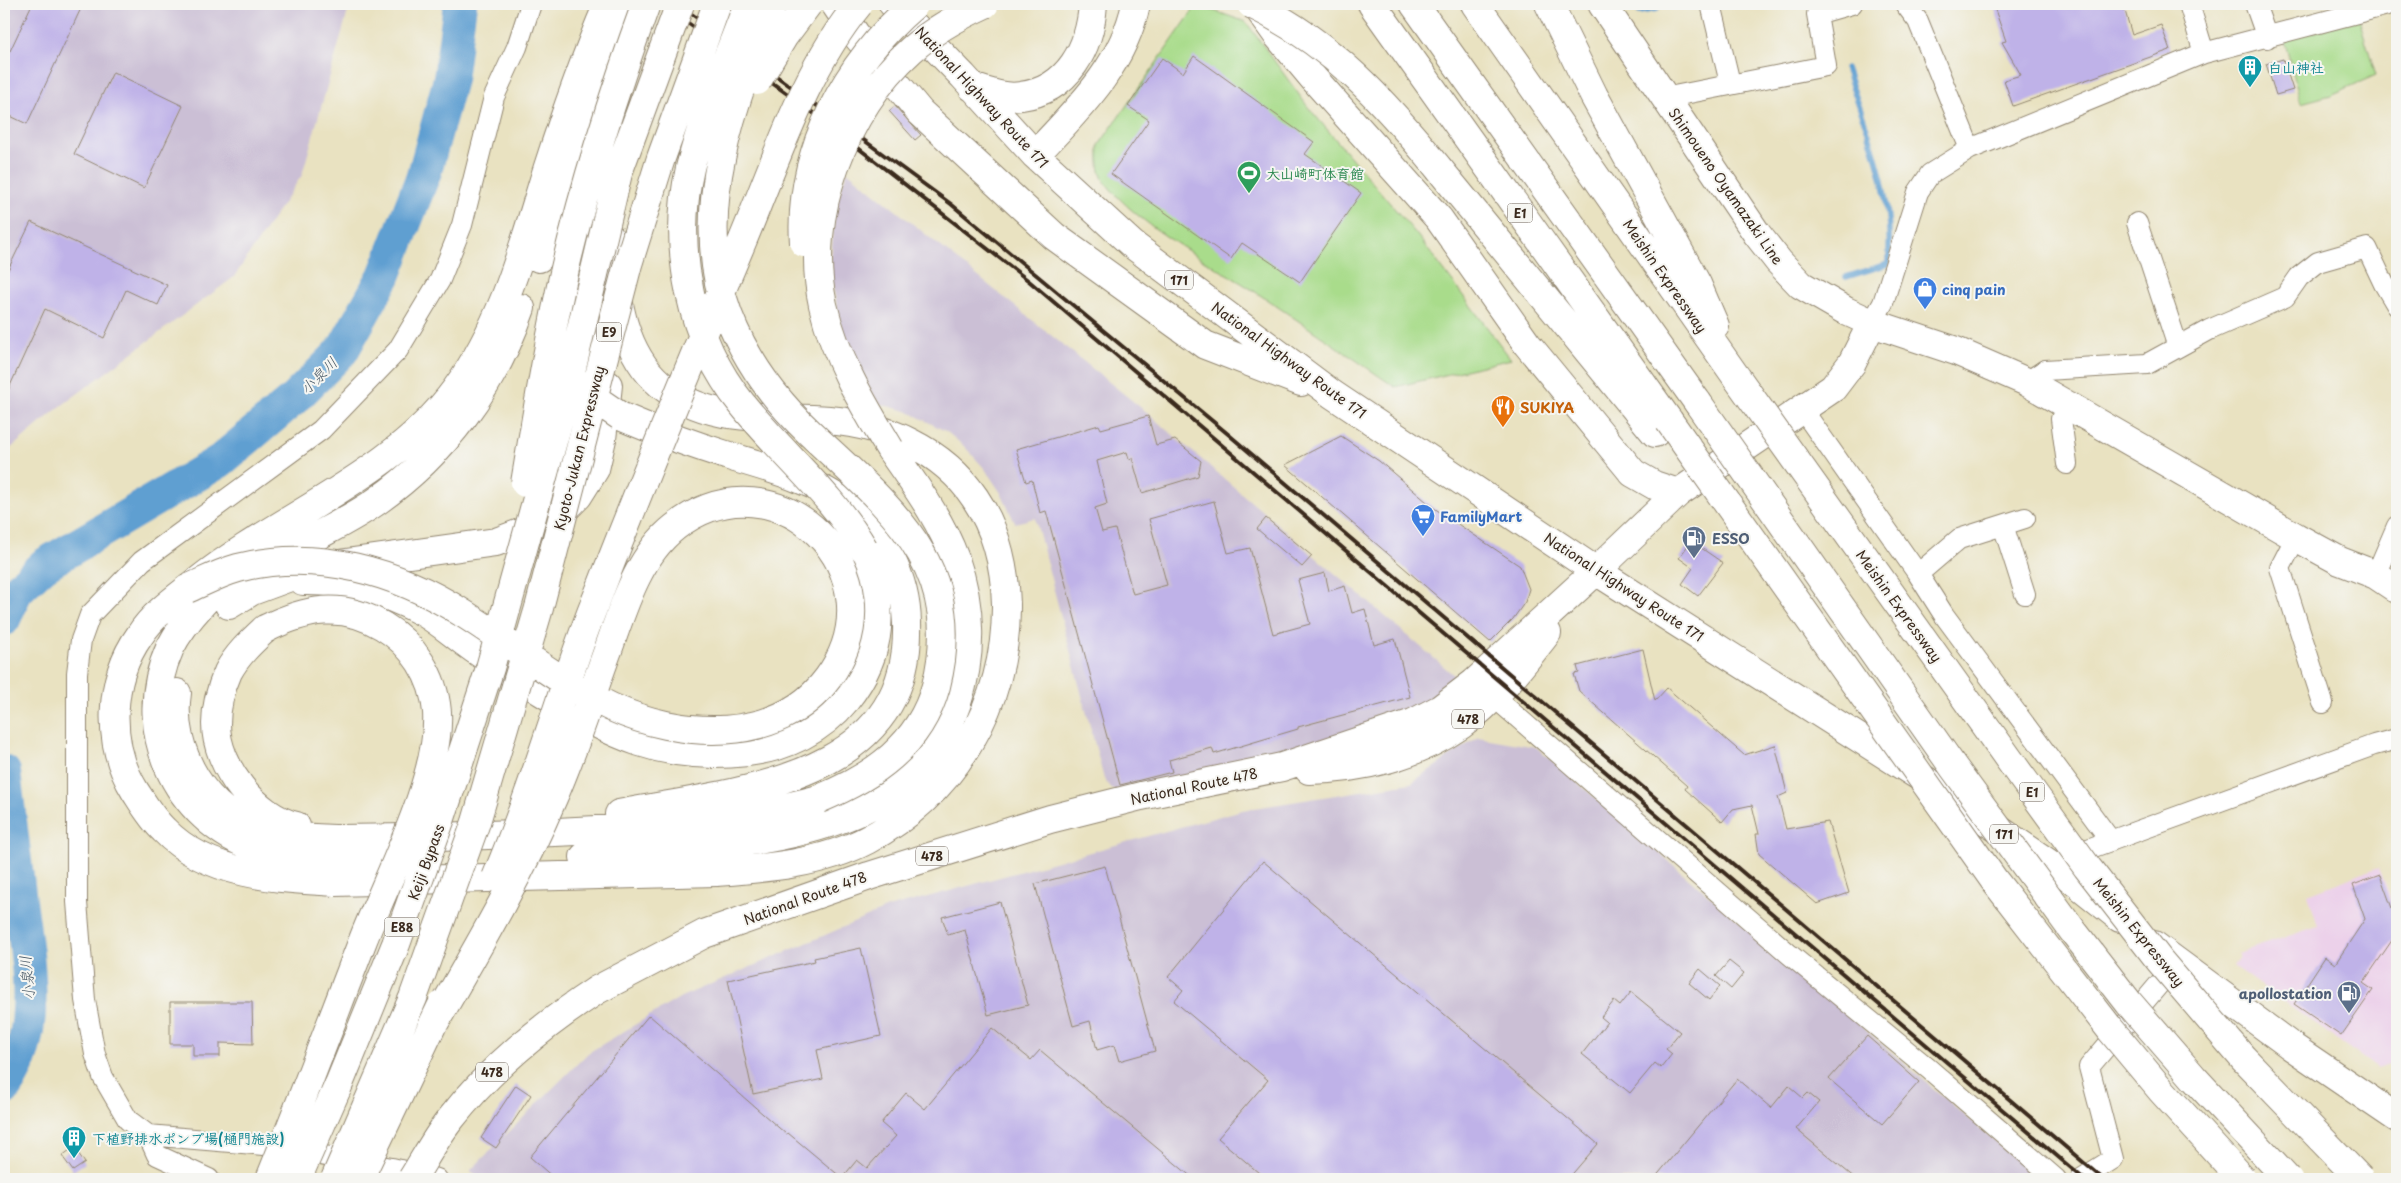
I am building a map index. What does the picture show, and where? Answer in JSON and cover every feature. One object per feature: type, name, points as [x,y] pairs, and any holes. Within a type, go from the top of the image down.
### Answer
[{"type":"main road","points":[[608,4],[560,128],[512,285],[486,342],[454,392],[425,423],[386,456],[234,555],[187,589],[149,624],[139,636],[126,662],[116,690],[114,722],[120,752],[130,782],[147,811],[165,832],[191,850],[219,864],[290,879],[335,882],[716,872],[764,868],[829,855],[865,841],[920,804],[940,783],[978,730],[998,676],[1004,644],[1006,591],[1003,568],[986,517],[975,498],[945,464],[908,441],[828,420],[758,418],[707,410],[686,401],[661,385],[648,372],[626,333],[618,303],[609,236]]},
{"type":"main road","points":[[634,4],[607,66],[518,316],[499,361],[478,398],[455,429],[431,456],[377,501],[232,581],[205,601],[184,626],[170,648],[156,708],[158,735],[166,766],[192,805],[211,822],[238,840],[269,852],[320,860],[380,861],[588,856],[697,848]]},
{"type":"main road","points":[[493,659],[564,272],[600,139],[621,71],[646,4]]},
{"type":"main road","name":"Kyoto-Jukan Expressway","points":[[493,659],[564,401],[618,173],[680,4]]},
{"type":"main road","points":[[684,4],[649,74],[618,158],[604,301],[608,386],[602,439],[594,469],[578,496],[544,524],[496,542],[317,567],[252,591],[233,602],[211,620],[196,639],[179,679],[175,721],[179,741],[199,785],[236,820],[272,833],[307,838],[389,840],[612,830],[687,823],[741,816],[819,799],[865,778],[884,765],[911,737],[933,696],[940,668],[943,641],[941,611],[935,584],[924,556],[910,534],[871,488],[809,432],[758,373],[741,343],[728,313],[715,256],[713,223],[720,161],[728,128],[772,4]]},
{"type":"main road","points":[[649,74],[694,4]]},
{"type":"main road","name":"Kyoto-Jukan Expressway","points":[[521,666],[628,264],[661,158],[717,4]]},
{"type":"main road","points":[[252,591],[300,581],[320,581],[350,585],[380,593],[422,611],[474,649],[591,722],[622,737],[658,748],[691,754],[731,754],[762,751],[796,739],[837,711],[857,687],[870,660],[878,633],[879,603],[874,575],[864,549],[837,508],[762,429],[724,379],[699,326],[686,270],[684,213],[690,169],[701,130],[748,4]]},
{"type":"main road","points":[[715,256],[722,188],[741,117],[768,61],[808,4]]},
{"type":"main road","points":[[835,4],[856,35],[920,112],[1054,236],[1205,345],[1332,394]]},
{"type":"main road","points":[[359,1179],[435,1022],[507,852],[590,615],[697,347],[797,111],[834,38],[859,4]]},
{"type":"main road","name":"National Highway Route 171","points":[[893,4],[1035,156],[1133,245],[1332,394],[1596,571],[1933,786],[2069,877],[2177,963],[2291,1046],[2397,1118]]},
{"type":"main road","points":[[533,876],[799,832],[820,826],[863,810],[905,781],[928,756],[946,731],[956,708],[964,681],[969,649],[968,617],[963,586],[955,558],[929,506],[857,402],[839,371],[812,304],[805,260],[805,199],[812,162],[823,128],[838,97],[875,42],[915,4]]},
{"type":"main road","points":[[890,448],[845,370],[832,338],[823,303],[819,269],[824,206],[842,146],[872,93],[912,49],[937,30],[985,4]]},
{"type":"main road","points":[[972,87],[1001,96],[1021,97],[1041,91],[1060,81],[1076,63],[1086,43],[1093,4]]},
{"type":"main road","points":[[1035,156],[1101,81],[1122,49],[1132,22],[1136,4]]},
{"type":"main road","points":[[1250,4],[1287,22],[1338,59],[1373,93],[1662,427],[1825,643],[1994,880],[2055,960],[2161,1090],[2242,1179]]},
{"type":"main road","points":[[1255,4],[1278,36],[1314,79],[1439,219],[1527,344],[1633,473],[1654,485],[1678,493]]},
{"type":"main road","name":"E1","points":[[1372,4],[1662,427]]},
{"type":"main road","name":"E1","points":[[1414,4],[1960,776],[2073,931],[2129,1003],[2194,1078],[2288,1179]]},
{"type":"main road","name":"Meishin Expressway","points":[[1475,4],[1737,378],[2019,773],[2154,953],[2243,1058],[2360,1179]]},
{"type":"main road","points":[[1549,4],[1594,96],[1697,284],[1737,378]]},
{"type":"main road","name":"Shimoueno Oyamazaki Line","points":[[1602,4],[1757,234],[1779,262],[1802,284],[1872,324],[1956,350],[2027,382],[2296,537],[2340,561],[2387,582]]},
{"type":"main road","points":[[520,834],[768,784],[802,774],[848,749],[868,732],[885,710],[897,687],[904,663],[908,638],[903,589],[883,544],[850,506],[829,493],[787,474],[683,441],[620,416],[584,388],[573,374],[556,328],[550,271],[552,236],[560,199]]},
{"type":"main road","points":[[1596,571],[1678,493],[1832,388],[1852,363],[1872,324]]},
{"type":"main road","points":[[1633,473],[1638,498],[1636,533]]},
{"type":"main road","points":[[187,589],[234,569],[259,564],[314,562],[366,569],[392,577],[438,599],[557,678],[589,695],[597,700],[613,708],[630,715],[678,728],[722,730],[760,723],[789,712],[824,683],[837,665],[846,645],[851,624],[851,602],[847,580],[839,558],[826,540],[810,524],[790,512],[768,505],[746,502],[723,505],[698,513],[676,526],[659,542],[644,563],[629,595],[603,662],[600,672],[593,689],[590,698],[587,707],[554,796],[530,848],[481,943],[435,1022]]},
{"type":"main road","name":"National Route 478","points":[[1282,767],[1317,770],[1378,762],[1418,748],[1460,725],[1493,696],[1517,671],[1596,571]]},
{"type":"main road","name":"National Route 478","points":[[412,1179],[448,1122],[486,1078],[524,1041],[597,990],[704,934],[869,876],[1050,819],[1140,796],[1282,767],[1413,723],[1440,709],[1474,683],[1596,571]]},
{"type":"main road","points":[[270,1179],[420,798],[434,755],[437,711],[433,691],[418,658],[396,634],[369,618],[339,610],[305,612],[288,617],[265,629],[244,648],[228,672],[220,696],[216,725],[221,750],[232,774],[246,794],[265,812],[288,824],[359,839]]},
{"type":"main road","name":"Keiji Bypass","points":[[297,1179],[339,1084],[396,944],[441,818],[493,659]]},
{"type":"main road","name":"E88","points":[[335,1179],[413,998],[450,900],[476,822],[521,666]]},
{"type":"street","points":[[208,1179],[157,1156],[148,1135],[128,1120],[103,1077],[95,1054],[85,1000],[77,892],[77,673],[81,640],[90,615],[142,561],[321,430],[398,350],[440,280],[462,225],[494,97],[517,47],[531,4]]},
{"type":"street","points":[[1712,4],[1730,84]]},
{"type":"street","points":[[1664,98],[1826,66],[1816,9],[1852,4]]},
{"type":"street","points":[[1905,4],[1918,22],[1970,149]]},
{"type":"street","points":[[2189,4],[2204,53]]},
{"type":"street","points":[[2255,4],[2267,38]]},
{"type":"street","points":[[1872,324],[1883,303],[1918,192],[1930,174],[1970,149],[2204,53],[2267,38],[2377,6]]},
{"type":"street","points":[[2137,223],[2178,347]]},
{"type":"street","points":[[2027,382],[2045,370],[2147,364],[2209,330],[2285,297],[2299,277],[2318,262],[2367,248],[2397,306]]},
{"type":"street","points":[[2067,464],[2061,419],[2068,405]]},
{"type":"street","points":[[1802,409],[1918,574],[1944,615],[2111,841]]},
{"type":"street","points":[[1918,574],[1959,539],[2025,518]]},
{"type":"street","points":[[2003,525],[2025,594]]},
{"type":"street","points":[[2387,582],[2397,526]]},
{"type":"street","points":[[2296,537],[2280,568],[2322,703]]},
{"type":"street","points":[[1493,696],[1789,954],[1929,1069],[2056,1179]]},
{"type":"street","points":[[2048,864],[2374,745],[2397,739]]},
{"type":"street","points":[[2081,1179],[2113,1159],[2089,1067],[2177,963]]},
{"type":"street","points":[[148,1135],[264,1145],[392,1168],[436,1179]]},
{"type":"shaded area","points":[[4,4],[350,4],[302,175],[234,277],[57,409],[4,454]]},
{"type":"shaded area","points":[[847,171],[1145,411],[1456,677],[1457,685],[1442,697],[1305,752],[1120,792],[1111,789],[1104,779],[1035,518],[1015,523],[1001,493],[985,469],[965,447],[947,432],[907,411],[880,404],[868,396],[846,352],[830,272],[835,207]]},
{"type":"shaded area","points":[[1478,737],[1536,747],[2039,1179],[484,1179],[470,1171],[588,1053],[681,997],[888,908],[1242,810],[1411,783]]},
{"type":"shaded area","name":"apollostation","points":[[2379,867],[2397,918],[2397,1062],[2377,1068],[2233,966],[2240,957],[2238,953],[2318,926],[2308,894]]},
{"type":"green space","name":"大山崎町体育館","points":[[1197,5],[1246,22],[1308,107],[1417,235],[1511,359],[1395,387],[1251,289],[1173,241],[1135,213],[1119,198],[1102,178],[1099,164],[1099,145]]},
{"type":"green space","points":[[2359,19],[2376,75],[2331,95],[2301,103],[2284,39]]},
{"type":"building","points":[[32,4],[83,4],[27,124],[4,113],[4,48],[10,51]]},
{"type":"building","points":[[1993,4],[2123,4],[2132,35],[2161,25],[2170,50],[2013,106],[2004,80],[2021,75],[2002,42],[2006,41]]},
{"type":"building","points":[[1194,56],[1314,142],[1305,154],[1361,193],[1300,282],[1242,243],[1231,259],[1111,174],[1149,120],[1128,106],[1162,58],[1183,73]]},
{"type":"building","points":[[2283,59],[2293,90],[2276,95],[2266,64]]},
{"type":"building","points":[[113,72],[183,106],[144,188],[74,154]]},
{"type":"building","points":[[895,106],[921,135],[915,140],[889,111]]},
{"type":"building","points":[[31,222],[167,285],[158,305],[126,290],[104,338],[45,309],[4,399],[4,278]]},
{"type":"building","points":[[1148,416],[1156,445],[1175,440],[1201,461],[1198,476],[1142,493],[1132,458],[1129,459],[1127,452],[1097,461],[1107,504],[1095,508],[1102,532],[1115,529],[1133,594],[1167,585],[1149,519],[1214,501],[1228,553],[1250,548],[1273,634],[1310,624],[1298,580],[1325,573],[1329,591],[1345,586],[1352,613],[1365,609],[1374,645],[1395,639],[1410,697],[1298,727],[1298,729],[1214,754],[1212,748],[1169,760],[1172,772],[1120,785],[1046,511],[1040,513],[1032,480],[1026,482],[1016,449],[1099,425],[1101,429]]},
{"type":"building","name":"FamilyMart","points":[[1341,436],[1379,461],[1434,508],[1520,566],[1529,589],[1525,602],[1513,619],[1490,642],[1285,465]]},
{"type":"building","points":[[1266,518],[1312,556],[1302,567],[1257,529]]},
{"type":"building","points":[[1691,541],[1723,563],[1698,596],[1682,584],[1693,568],[1679,558]]},
{"type":"building","points":[[1643,649],[1655,701],[1667,688],[1744,755],[1775,745],[1787,793],[1778,797],[1786,829],[1828,822],[1849,893],[1817,904],[1759,854],[1756,834],[1759,834],[1752,805],[1733,809],[1722,822],[1685,789],[1687,786],[1579,691],[1574,674],[1579,673],[1577,666]]},
{"type":"building","points":[[1263,861],[1598,1144],[1568,1179],[1266,1179],[1218,1138],[1268,1080],[1174,1001],[1183,990],[1168,977]]},
{"type":"building","points":[[1105,866],[1155,1051],[1119,1061],[1114,1045],[1097,1050],[1090,1021],[1073,1026],[1035,884]]},
{"type":"building","points":[[2380,875],[2397,922],[2397,933],[2363,983],[2373,990],[2341,1036],[2294,1004],[2325,957],[2335,964],[2365,919],[2353,885]]},
{"type":"building","points":[[1000,902],[1028,1005],[988,1015],[965,930],[948,935],[942,917]]},
{"type":"building","points":[[861,948],[881,1036],[817,1050],[823,1079],[753,1094],[728,980],[815,961],[814,958]]},
{"type":"building","points":[[1729,961],[1744,973],[1731,989],[1716,976]]},
{"type":"building","points":[[1700,969],[1720,986],[1709,1000],[1689,983]]},
{"type":"building","points":[[1631,992],[1680,1032],[1666,1049],[1672,1054],[1661,1068],[1655,1063],[1630,1093],[1582,1054],[1607,1022],[1601,1017],[1614,1001],[1620,1006]]},
{"type":"building","points":[[170,1002],[252,1002],[253,1044],[220,1043],[220,1056],[193,1056],[193,1044],[170,1044]]},
{"type":"building","points":[[649,1015],[786,1134],[788,1133],[842,1178],[857,1160],[867,1168],[896,1136],[881,1123],[906,1093],[925,1109],[992,1028],[1031,1060],[1040,1050],[1194,1179],[555,1179],[530,1157]]},
{"type":"building","points":[[1867,1036],[1919,1082],[1882,1124],[1829,1079]]},
{"type":"building","points":[[1737,1079],[1771,1108],[1789,1086],[1803,1098],[1808,1093],[1819,1102],[1796,1129],[1856,1179],[1654,1179]]},
{"type":"building","points":[[516,1085],[531,1095],[496,1148],[481,1138]]},
{"type":"building","name":"下植野排水ポンプ場(樋門施設)","points":[[74,1147],[85,1163],[73,1171],[62,1156]]},
{"type":"waterway","name":"小泉川","points":[[4,619],[16,591],[44,565],[220,461],[295,398],[342,351],[384,276],[425,171],[450,79],[460,4]]},
{"type":"waterway","points":[[1639,12],[1657,9],[1656,4]]},
{"type":"waterway","points":[[1846,68],[1878,164],[1888,214],[1889,239],[1888,264],[1846,277]]},
{"type":"waterway","name":"小泉川","points":[[4,772],[26,943],[30,994],[24,1044],[16,1067],[4,1089]]},
{"type":"railway","points":[[661,4],[803,105],[1029,281],[2084,1179]]},
{"type":"railway","points":[[678,4],[951,204],[1228,434],[2103,1179]]},
{"type":"place","name":"白山神社","points":[[2250,88]]},
{"type":"place","name":"大山崎町体育館","points":[[1249,194]]},
{"type":"place","name":"cinq pain","points":[[1925,310]]},
{"type":"place","name":"SUKIYA","points":[[1503,428]]},
{"type":"place","name":"FamilyMart","points":[[1423,537]]},
{"type":"place","name":"ESSO","points":[[1694,559]]},
{"type":"place","name":"apollostation","points":[[2349,1014]]},
{"type":"place","name":"下植野排水ポンプ場(樋門施設)","points":[[74,1159]]}]
